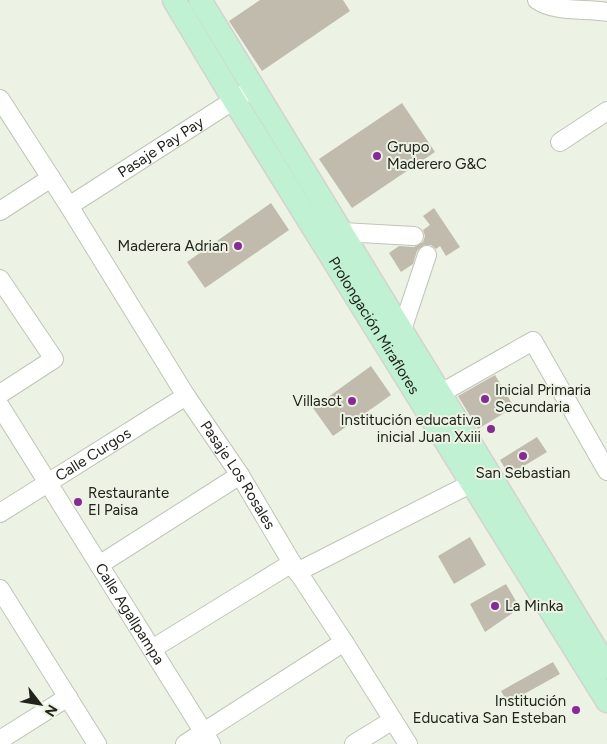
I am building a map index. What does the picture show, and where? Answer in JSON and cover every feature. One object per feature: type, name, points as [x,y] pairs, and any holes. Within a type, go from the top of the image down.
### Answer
[{"type":"main road","name":"Prolongación Miraflores","points":[[174,0],[234,100],[332,238],[402,330],[441,393],[481,478]]},
{"type":"main road","name":"Prolongación Miraflores","points":[[200,0],[252,88],[332,238],[481,478],[601,665],[607,701]]},
{"type":"street","points":[[537,0],[556,8],[591,9],[607,12]]},
{"type":"street","name":"Pasaje Pay Pay","points":[[69,206],[252,88]]},
{"type":"street","name":"Pasaje Los Rosales","points":[[0,99],[69,206],[186,396],[240,475],[295,567],[408,744]]},
{"type":"street","points":[[560,142],[607,111]]},
{"type":"street","points":[[0,211],[51,178]]},
{"type":"street","points":[[332,238],[414,236]]},
{"type":"street","points":[[402,330],[427,255]]},
{"type":"street","points":[[0,279],[54,359],[0,394]]},
{"type":"street","points":[[441,393],[532,341],[607,470]]},
{"type":"street","name":"Calle Curgos","points":[[0,513],[186,396]]},
{"type":"street","name":"Calle Agallpampa","points":[[0,406],[208,738]]},
{"type":"street","points":[[99,565],[240,475]]},
{"type":"street","points":[[152,650],[295,567],[481,478]]},
{"type":"street","points":[[0,589],[97,744]]},
{"type":"street","points":[[185,744],[208,738],[344,642]]},
{"type":"street","points":[[0,740],[68,697]]},
{"type":"street","points":[[354,744],[392,720]]},
{"type":"building","points":[[260,0],[343,0],[350,11],[262,71],[229,21]]},
{"type":"building","name":"Grupo Maderero G&C","points":[[402,103],[435,152],[352,208],[319,159]]},
{"type":"building","name":"Maderera Adrian","points":[[271,203],[289,230],[205,288],[187,262]]},
{"type":"building","points":[[434,208],[460,247],[446,256],[440,246],[436,249],[431,245],[424,245],[417,251],[413,264],[401,272],[389,253],[399,246],[414,247],[423,242],[425,236],[423,230],[430,225],[423,216]]},
{"type":"building","name":"Villasot","points":[[371,366],[391,395],[333,436],[313,408]]},
{"type":"building","name":"Inicial Primaria Secundaria","points":[[495,375],[514,407],[478,429],[458,396]]},
{"type":"building","name":"San Sebastian","points":[[537,437],[547,452],[509,475],[500,460]]},
{"type":"building","points":[[470,537],[486,565],[454,584],[438,556]]},
{"type":"building","name":"La Minka","points":[[506,584],[520,608],[485,632],[470,604]]},
{"type":"building","points":[[553,662],[560,674],[508,703],[501,691]]},
{"type":"place","name":"Grupo Maderero G&C","points":[[377,156]]},
{"type":"place","name":"Maderera Adrian","points":[[238,246]]},
{"type":"place","name":"Inicial Primaria Secundaria","points":[[485,399]]},
{"type":"place","name":"Villasot","points":[[352,401]]},
{"type":"place","name":"Institución educativa inicial Juan Xxiii","points":[[491,429]]},
{"type":"place","name":"San Sebastian","points":[[523,456]]},
{"type":"place","name":"Restaurante El Paisa","points":[[78,502]]},
{"type":"place","name":"La Minka","points":[[495,606]]},
{"type":"place","name":"Institución Educativa San Esteban","points":[[576,710]]}]
